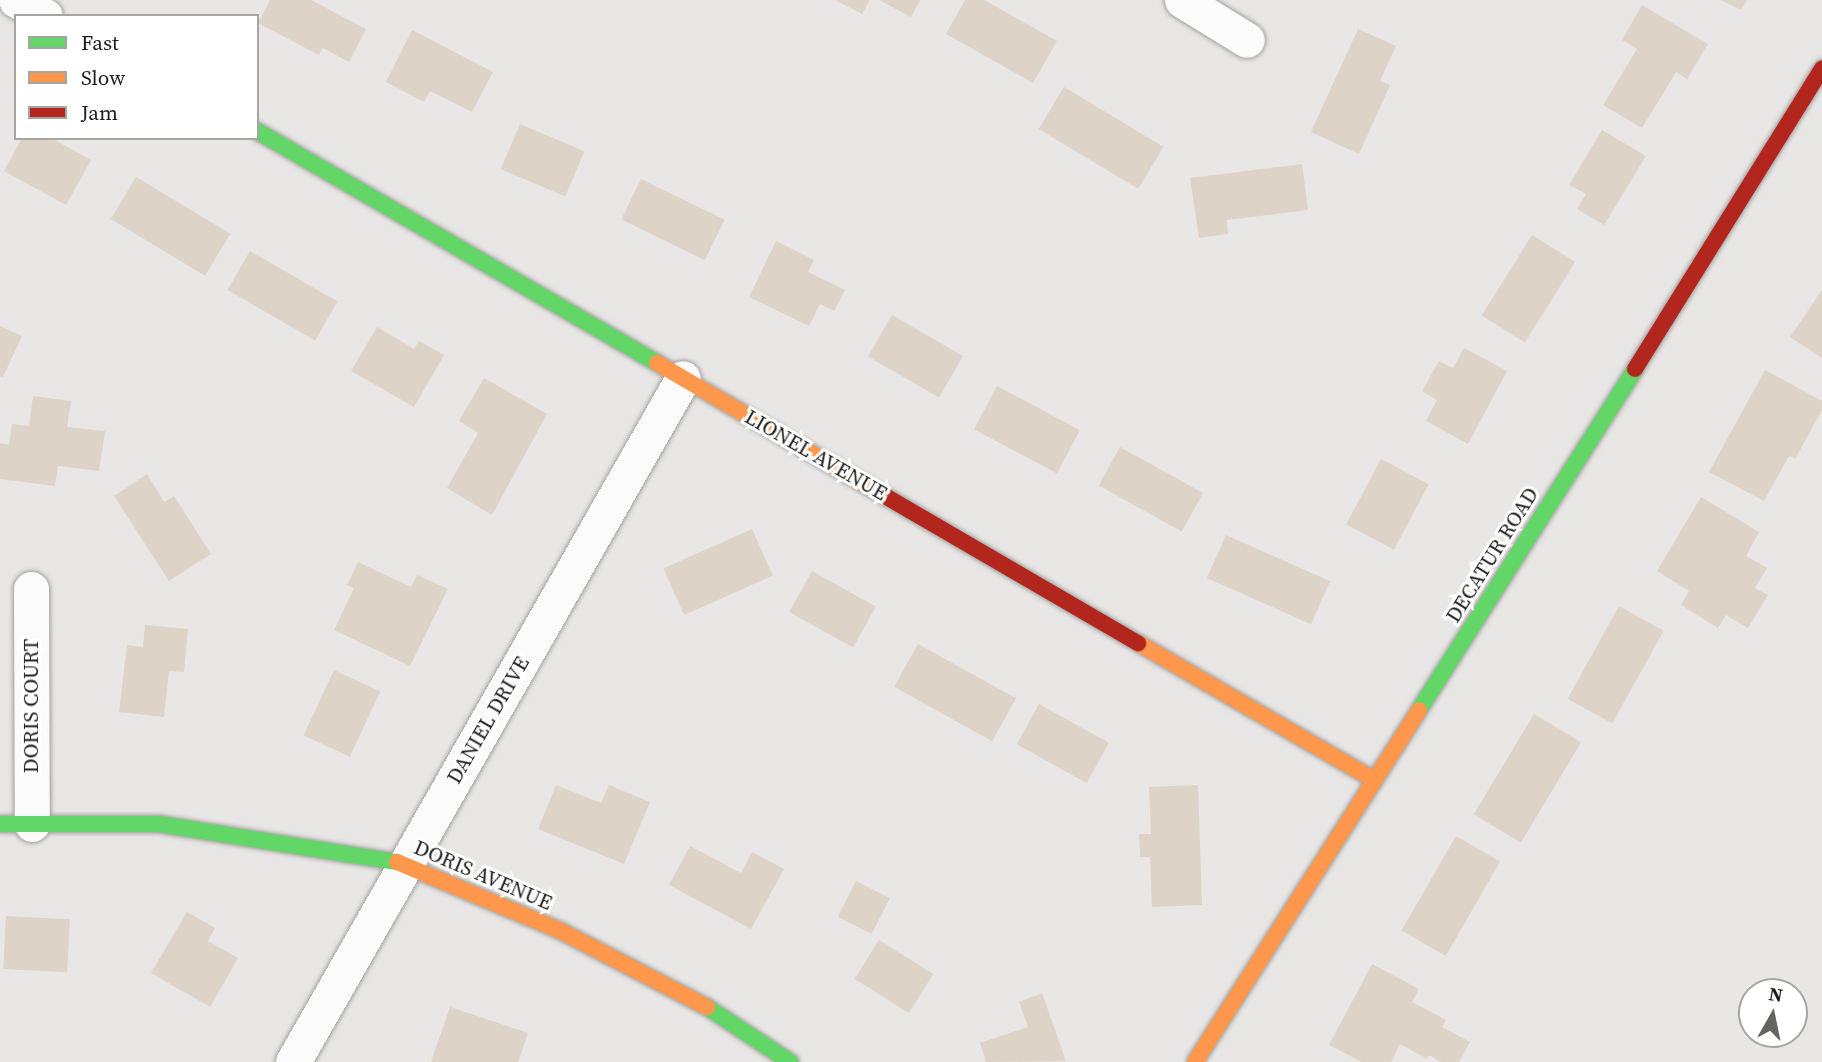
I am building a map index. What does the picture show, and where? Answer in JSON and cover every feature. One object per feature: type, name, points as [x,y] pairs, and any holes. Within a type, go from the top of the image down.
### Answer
[{"type":"street","points":[[16,0],[41,14]]},
{"type":"street","points":[[1182,0],[1247,40]]},
{"type":"street","name":"DECATUR ROAD","points":[[1195,1062],[1822,69]]},
{"type":"street","name":"LIONEL AVENUE","points":[[259,132],[1374,780]]},
{"type":"street","name":"DANIEL DRIVE","points":[[293,1062],[683,378]]},
{"type":"street","name":"DORIS COURT","points":[[16,824],[31,589]]},
{"type":"street","name":"DORIS AVENUE","points":[[16,824],[159,824],[407,863],[559,930],[714,1011],[790,1062]]},
{"type":"building","points":[[270,0],[311,0],[366,29],[349,62],[323,48],[319,55],[259,24]]},
{"type":"building","points":[[835,0],[870,0],[862,14]]},
{"type":"building","points":[[879,0],[920,0],[911,17]]},
{"type":"building","points":[[965,0],[984,0],[1057,41],[1033,83],[946,34]]},
{"type":"building","points":[[1721,0],[1747,0],[1741,10]]},
{"type":"building","points":[[1642,5],[1708,44],[1687,79],[1676,72],[1642,128],[1603,105],[1637,49],[1622,40]]},
{"type":"building","points":[[1358,29],[1396,46],[1380,81],[1390,85],[1359,154],[1311,132]]},
{"type":"building","points":[[412,30],[493,72],[472,112],[430,91],[424,102],[386,82]]},
{"type":"building","points":[[1064,87],[1163,147],[1138,189],[1039,129]]},
{"type":"building","points":[[520,124],[584,151],[565,196],[501,169]]},
{"type":"building","points":[[1602,130],[1646,156],[1604,225],[1577,209],[1586,194],[1569,185]]},
{"type":"building","points":[[21,140],[55,140],[91,160],[66,205],[4,171]]},
{"type":"building","points":[[1302,164],[1308,210],[1227,220],[1228,234],[1199,238],[1190,178]]},
{"type":"building","points":[[136,177],[230,234],[205,276],[111,219]]},
{"type":"building","points":[[641,179],[725,220],[705,260],[621,219]]},
{"type":"building","points":[[1532,235],[1575,262],[1525,343],[1482,316]]},
{"type":"building","points":[[776,241],[814,260],[808,272],[845,290],[834,311],[820,304],[809,326],[749,297]]},
{"type":"building","points":[[250,251],[337,302],[315,340],[228,290]]},
{"type":"building","points":[[1822,290],[1822,358],[1790,337]]},
{"type":"building","points":[[892,315],[963,356],[939,398],[868,357]]},
{"type":"building","points":[[0,326],[22,336],[3,377],[0,376]]},
{"type":"building","points":[[377,327],[414,349],[419,341],[444,355],[414,407],[351,371]]},
{"type":"building","points":[[1464,348],[1507,371],[1468,444],[1426,421],[1437,400],[1422,391],[1439,361],[1453,368]]},
{"type":"building","points":[[1765,370],[1822,401],[1822,410],[1795,459],[1789,456],[1764,501],[1709,472]]},
{"type":"building","points":[[484,378],[547,414],[492,515],[447,488],[478,433],[459,421]]},
{"type":"building","points":[[997,386],[1080,430],[1057,473],[974,429]]},
{"type":"building","points":[[33,396],[71,401],[67,427],[105,431],[99,471],[58,466],[55,486],[0,479],[0,443],[9,445],[12,424],[29,426]]},
{"type":"building","points":[[1120,447],[1203,493],[1182,532],[1099,485]]},
{"type":"building","points":[[1381,459],[1429,484],[1394,550],[1346,524]]},
{"type":"building","points":[[147,474],[164,502],[174,496],[211,554],[169,581],[114,496]]},
{"type":"building","points":[[1701,497],[1759,532],[1746,556],[1767,568],[1755,588],[1768,595],[1748,628],[1726,615],[1718,628],[1681,605],[1689,591],[1657,571]]},
{"type":"building","points":[[752,529],[773,576],[684,615],[663,568]]},
{"type":"building","points":[[1226,535],[1330,581],[1311,624],[1207,578]]},
{"type":"building","points":[[358,562],[411,587],[417,575],[448,589],[410,666],[334,630],[354,588],[347,585]]},
{"type":"building","points":[[812,571],[876,606],[853,647],[789,612]]},
{"type":"building","points":[[1619,606],[1664,631],[1612,723],[1568,699]]},
{"type":"building","points":[[145,625],[188,629],[184,672],[169,671],[164,717],[119,712],[127,645],[143,647]]},
{"type":"building","points":[[918,644],[1016,698],[992,741],[894,687]]},
{"type":"building","points":[[334,670],[380,692],[350,757],[304,735]]},
{"type":"building","points":[[1039,704],[1109,743],[1087,783],[1017,744]]},
{"type":"building","points":[[1534,714],[1581,742],[1521,843],[1474,814]]},
{"type":"building","points":[[556,785],[601,803],[609,785],[650,802],[624,864],[538,829]]},
{"type":"building","points":[[1198,785],[1202,905],[1152,907],[1150,857],[1140,857],[1139,834],[1151,834],[1149,787]]},
{"type":"building","points":[[1456,836],[1500,862],[1446,956],[1402,930]]},
{"type":"building","points":[[690,846],[741,873],[752,852],[784,869],[751,929],[669,885]]},
{"type":"building","points":[[856,881],[890,898],[872,934],[838,917]]},
{"type":"building","points":[[187,912],[215,928],[208,941],[238,958],[210,1007],[151,973]]},
{"type":"building","points":[[6,916],[70,919],[67,972],[3,969]]},
{"type":"building","points":[[879,940],[933,974],[909,1013],[855,979]]},
{"type":"building","points":[[1372,964],[1419,989],[1412,1002],[1446,1020],[1442,1027],[1470,1042],[1459,1062],[1441,1062],[1429,1055],[1427,1059],[1400,1044],[1391,1062],[1362,1062],[1329,1045]]},
{"type":"building","points":[[1042,993],[1066,1061],[986,1062],[980,1043],[1028,1027],[1019,1002]]},
{"type":"building","points":[[450,1007],[528,1033],[518,1062],[431,1062]]},
{"type":"traffic: fast","points":[[259,132],[657,363]]},
{"type":"traffic: fast","points":[[1419,710],[1635,369]]},
{"type":"traffic: fast","points":[[0,824],[159,824],[397,862]]},
{"type":"traffic: fast","points":[[707,1007],[790,1062]]},
{"type":"traffic: slow","points":[[657,363],[885,496]]},
{"type":"traffic: slow","points":[[1138,643],[1374,780]]},
{"type":"traffic: slow","points":[[1195,1062],[1419,710]]},
{"type":"traffic: slow","points":[[397,862],[559,930],[707,1007]]},
{"type":"traffic: jam","points":[[1635,369],[1822,69]]},
{"type":"traffic: jam","points":[[885,496],[1138,643]]}]
